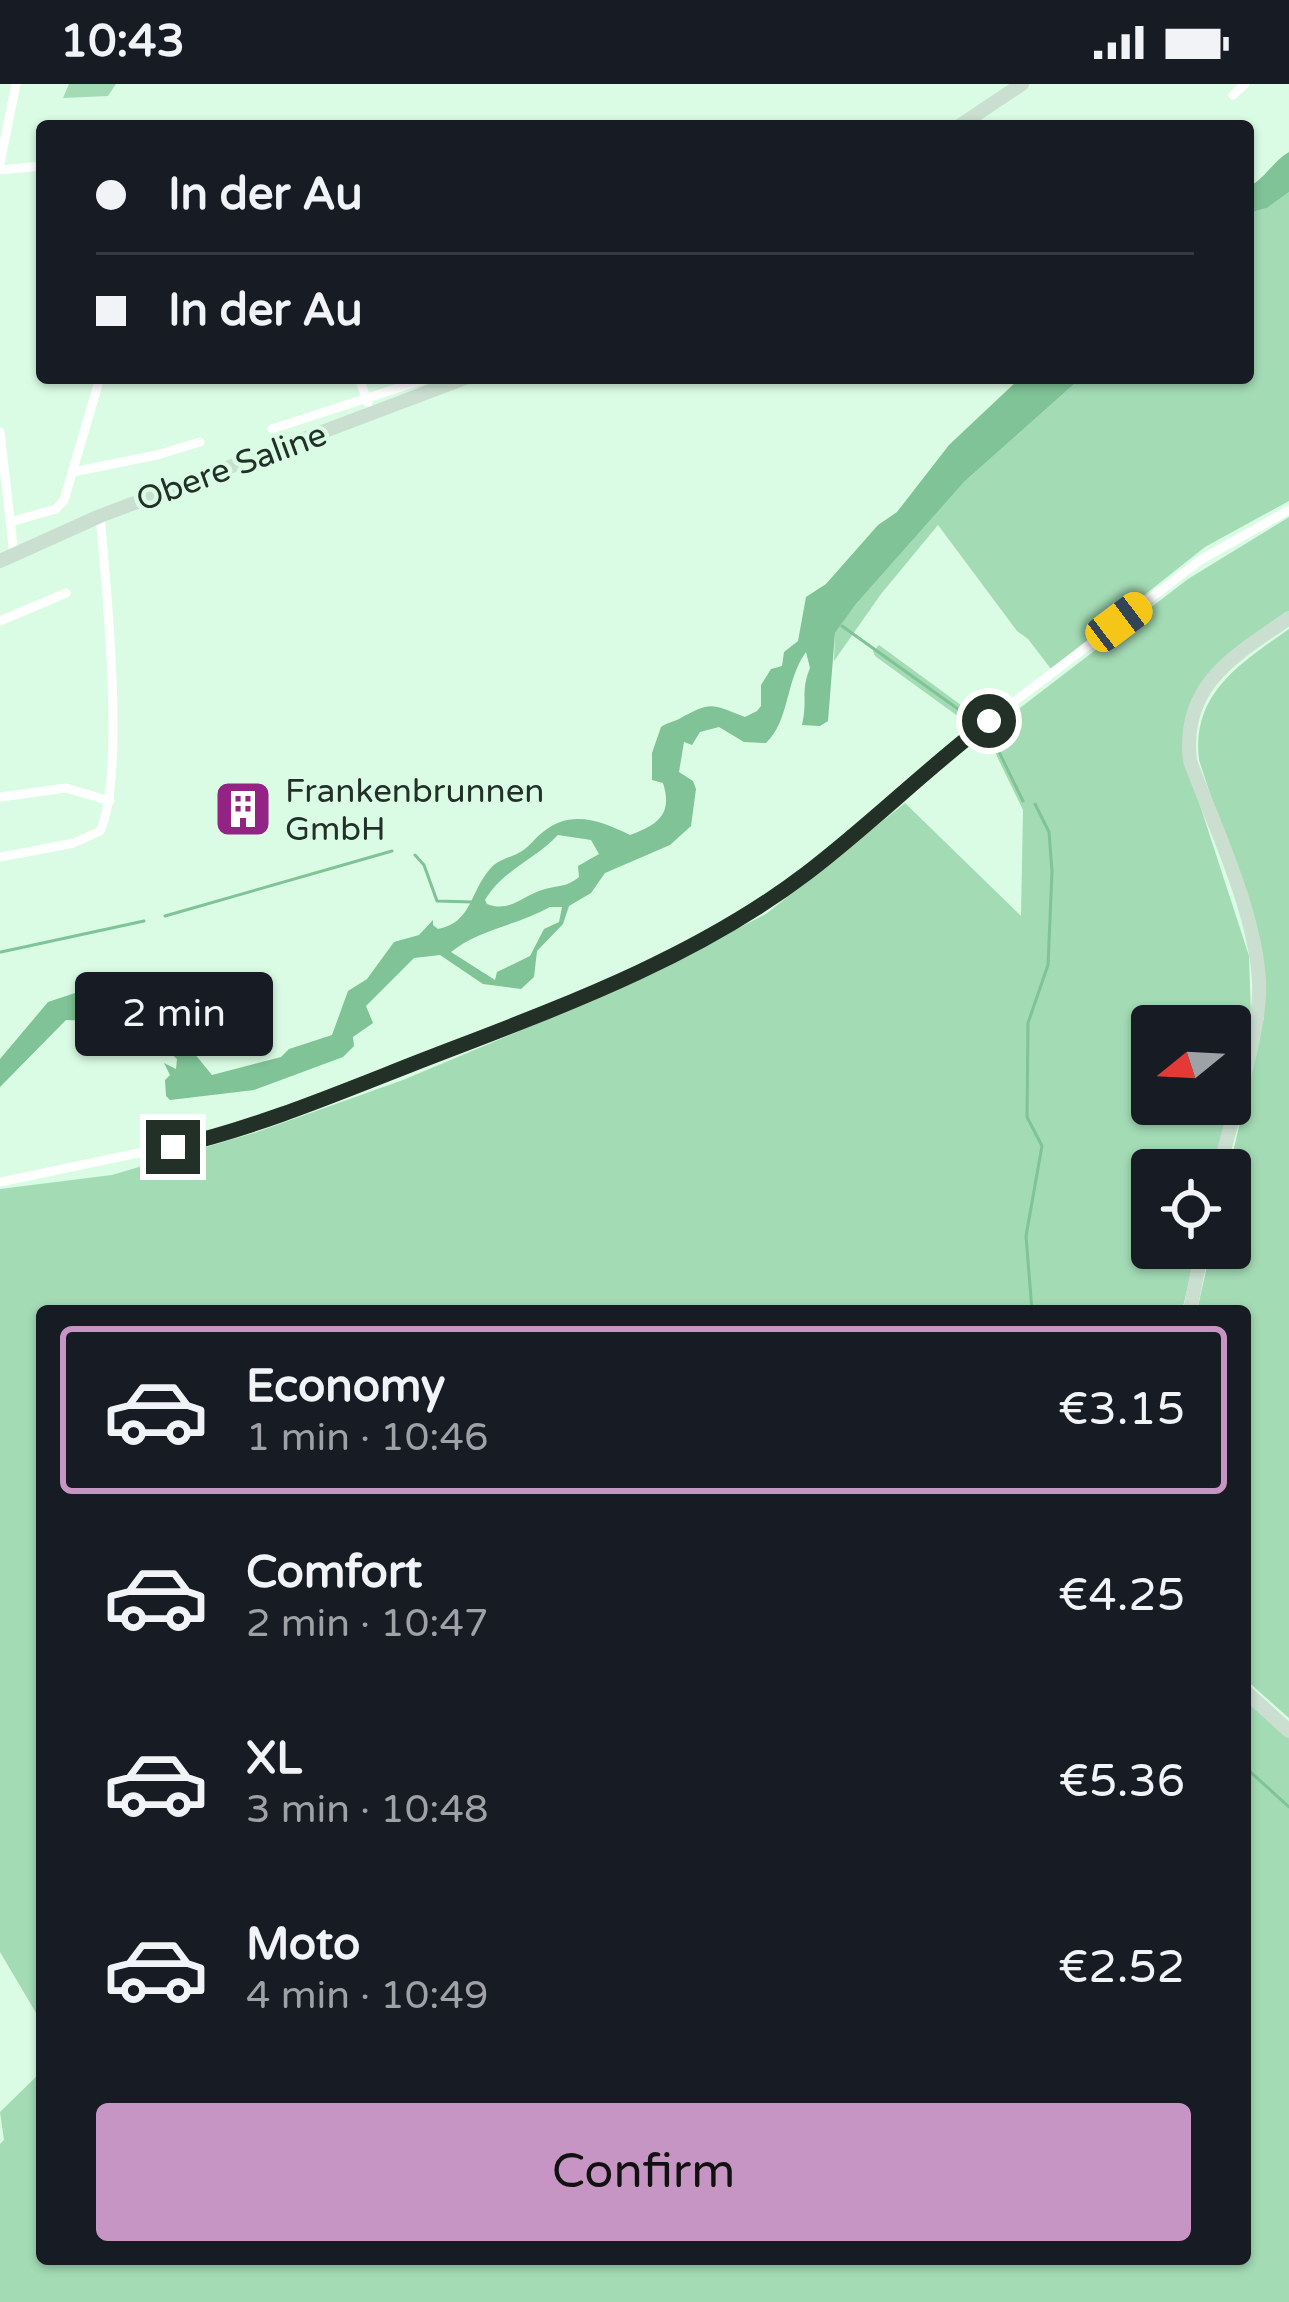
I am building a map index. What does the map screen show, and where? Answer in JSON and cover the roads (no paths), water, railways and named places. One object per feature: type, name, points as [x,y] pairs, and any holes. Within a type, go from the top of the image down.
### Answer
[{"type":"main road","points":[[968,120],[1022,84]]},
{"type":"main road","name":"Obere Saline","points":[[7,557],[369,407],[445,384]]},
{"type":"main road","points":[[1225,1149],[1259,985],[1252,941],[1190,761],[1187,733],[1193,709],[1210,679],[1289,618]]},
{"type":"main road","points":[[1191,1305],[1198,1269]]},
{"type":"main road","points":[[1251,1696],[1289,1731]]},
{"type":"street","points":[[16,84],[0,166],[36,166]]},
{"type":"street","points":[[1233,95],[1244,84]]},
{"type":"street","points":[[6,515],[56,509],[64,500],[98,384]]},
{"type":"street","points":[[361,384],[369,407]]},
{"type":"street","name":"Obere Saline","points":[[272,429],[369,407],[417,384]]},
{"type":"street","points":[[0,432],[7,557]]},
{"type":"street","name":"Obere Saline","points":[[73,472],[200,442]]},
{"type":"street","points":[[0,1182],[210,1138],[292,1111],[645,969],[712,934],[806,874],[935,762],[1185,572],[1289,510]]},
{"type":"street","points":[[0,856],[74,843],[100,831],[110,801],[109,650],[100,516]]},
{"type":"street","points":[[0,621],[66,592]]},
{"type":"street","points":[[0,797],[65,788],[110,801]]},
{"type":"waterway","points":[[842,626],[972,719]]},
{"type":"waterway","points":[[997,748],[1023,801]]},
{"type":"waterway","points":[[1032,1305],[1026,1236],[1042,1146],[1027,1117],[1028,1023],[1048,965],[1052,872],[1049,832],[1035,804]]},
{"type":"waterway","points":[[165,916],[392,851]]},
{"type":"waterway","points":[[415,855],[424,865],[437,901],[472,902]]},
{"type":"waterway","points":[[1,952],[144,921]]},
{"type":"waterway","points":[[1251,1772],[1289,1807]]},
{"type":"place","name":"Frankenbrunnen GmbH","points":[[243,809]]}]
